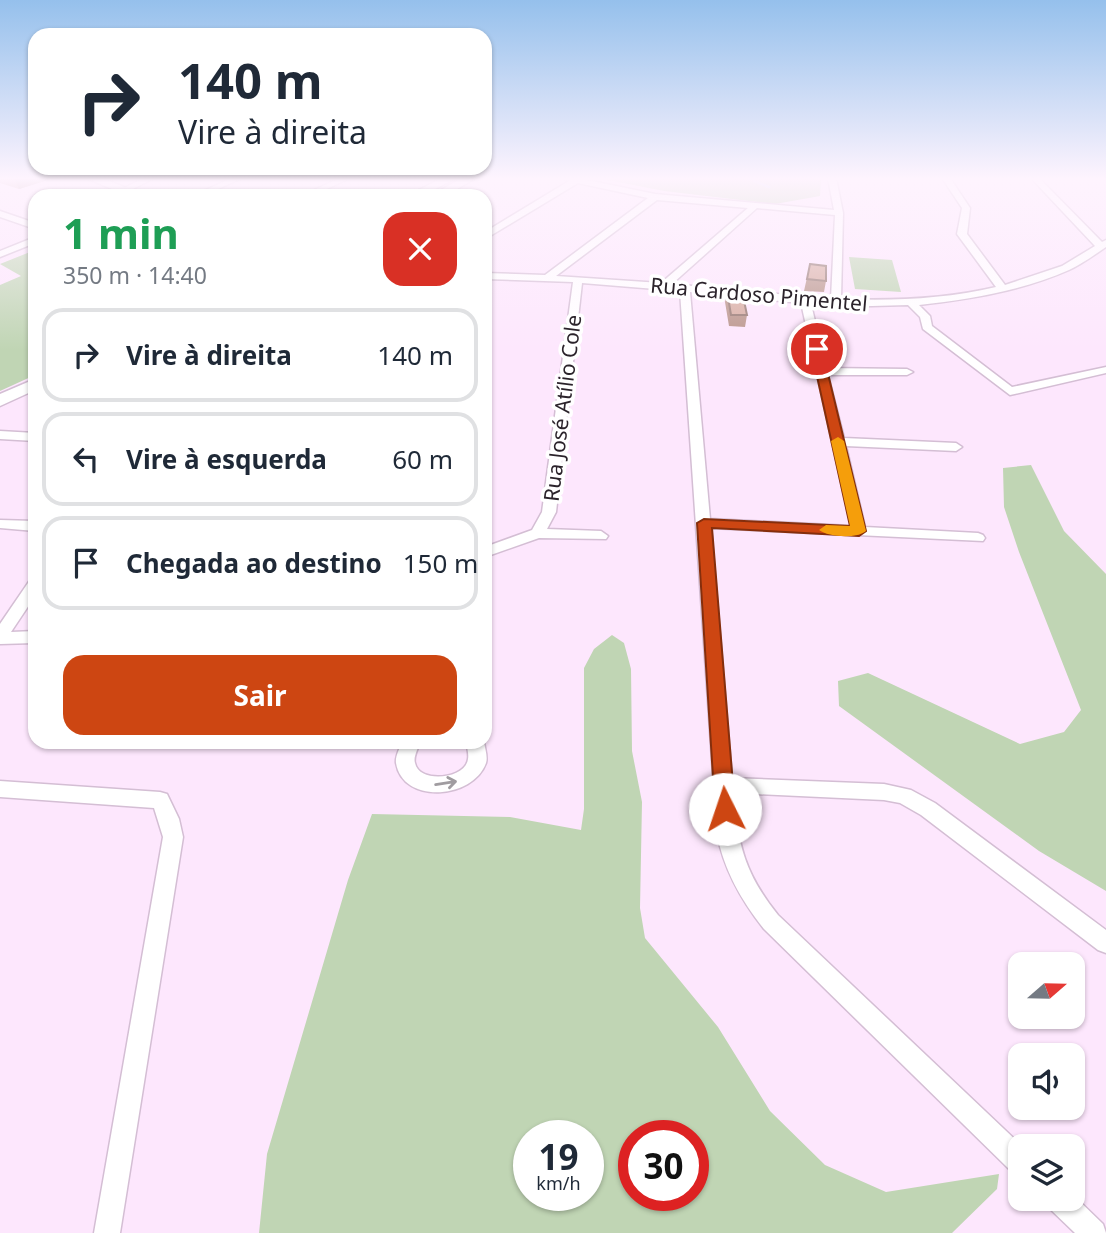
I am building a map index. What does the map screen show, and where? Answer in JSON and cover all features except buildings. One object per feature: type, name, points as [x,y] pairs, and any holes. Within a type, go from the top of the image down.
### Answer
[{"type":"main road","points":[[0,401],[28,387]]},
{"type":"main road","points":[[0,415],[28,401]]},
{"type":"street","points":[[547,278],[604,236]]},
{"type":"street","points":[[664,285],[721,236]]},
{"type":"street","points":[[836,304],[838,236]]},
{"type":"street","points":[[963,236],[1002,288]]},
{"type":"street","points":[[0,254],[28,243]]},
{"type":"street","name":"Rua Cardoso Pimentel","points":[[492,276],[664,285],[836,304],[910,303],[1002,288],[1061,270],[1103,245]]},
{"type":"street","name":"Rua José Atílio Cole","points":[[538,533],[549,512],[578,279]]},
{"type":"street","points":[[685,288],[723,785],[730,852],[736,871],[758,906],[1008,1150]]},
{"type":"street","points":[[805,300],[859,531]]},
{"type":"street","points":[[910,303],[925,316],[927,327],[1010,391],[1106,370]]},
{"type":"street","points":[[822,371],[907,372]]},
{"type":"street","points":[[0,435],[28,437]]},
{"type":"street","points":[[838,442],[956,447]]},
{"type":"street","points":[[704,523],[978,538]]},
{"type":"street","points":[[0,524],[28,526]]},
{"type":"street","points":[[492,551],[538,533],[601,536]]},
{"type":"street","points":[[0,637],[28,595]]},
{"type":"street","points":[[0,637],[28,637]]},
{"type":"street","points":[[407,749],[405,753],[408,770],[422,782],[442,786],[453,784],[470,773],[478,757],[476,749]]},
{"type":"street","points":[[723,785],[884,792],[904,796],[928,809],[1106,943]]},
{"type":"street","points":[[1,792],[160,800],[169,819],[173,837],[107,1233]]},
{"type":"street","points":[[1071,1211],[1094,1233]]},
{"type":"green space","points":[[28,253],[28,378],[0,391],[0,285],[21,276],[0,264]]},
{"type":"green space","points":[[849,257],[892,260],[901,292],[855,289]]},
{"type":"green space","points":[[1031,465],[1064,531],[1106,574],[1106,891],[1039,851],[839,706],[838,681],[868,673],[1020,744],[1064,732],[1081,710],[1004,507],[1003,468]]},
{"type":"green space","points":[[612,635],[624,643],[631,669],[632,751],[642,802],[640,908],[645,938],[718,1027],[770,1111],[825,1165],[886,1192],[999,1174],[997,1189],[952,1233],[259,1233],[267,1154],[348,880],[372,814],[510,817],[581,830],[584,809],[584,668],[594,649]]},
{"type":"slow traffic","points":[[826,530],[859,531],[838,441]]},
{"type":"route","points":[[725,809],[704,523],[859,531],[817,349]]}]
